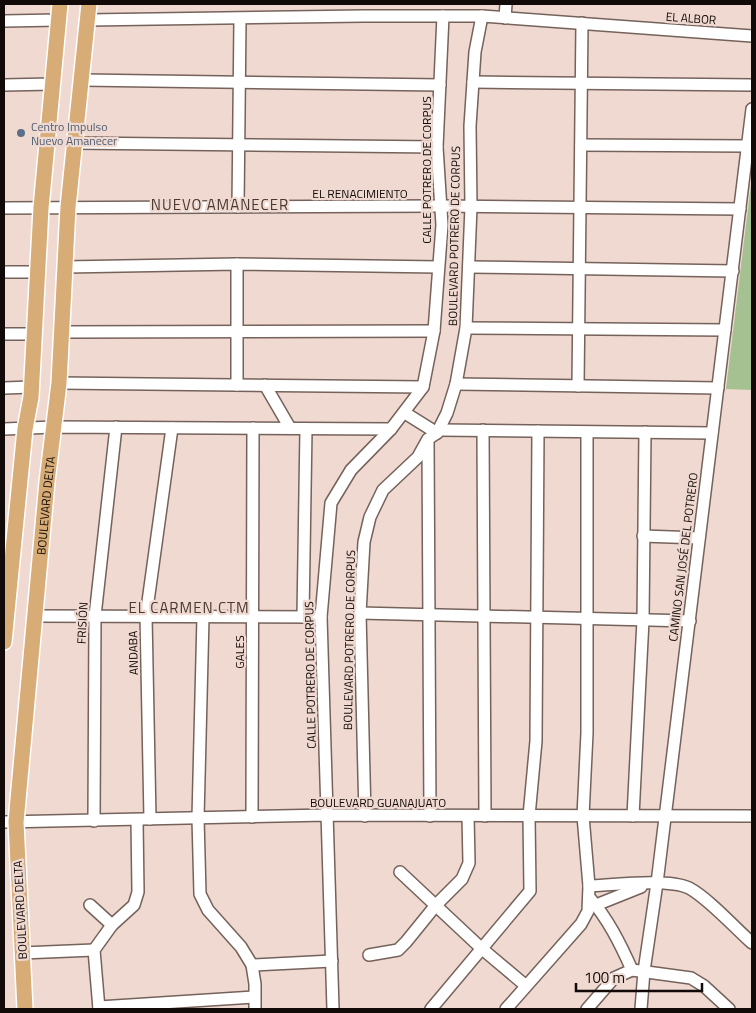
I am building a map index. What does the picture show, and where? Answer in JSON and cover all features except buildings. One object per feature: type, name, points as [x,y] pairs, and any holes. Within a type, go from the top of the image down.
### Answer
[{"type":"main road","points":[[4,642],[5,614],[31,388],[36,272],[60,4]]},
{"type":"main road","name":"BOULEVARD DELTA","points":[[25,1009],[10,822],[35,616],[59,383],[68,207],[89,4]]},
{"type":"street","points":[[505,18],[506,4]]},
{"type":"street","name":"CALLE POTRERO DE CORPUS","points":[[333,1009],[332,815],[321,617],[331,503],[351,470],[405,413],[423,387],[434,331],[442,225],[443,206],[437,147],[443,16]]},
{"type":"street","name":"EL ALBOR","points":[[88,20],[482,16],[752,36]]},
{"type":"street","name":"BOULEVARD POTRERO DE CORPUS","points":[[365,816],[360,613],[364,542],[370,517],[383,490],[418,457],[435,434],[456,384],[466,328],[470,267],[469,149],[473,82],[482,16]]},
{"type":"street","points":[[238,207],[240,19]]},
{"type":"street","points":[[4,21],[58,20]]},
{"type":"street","points":[[578,386],[582,23]]},
{"type":"street","points":[[82,80],[440,85]]},
{"type":"street","points":[[473,82],[752,85]]},
{"type":"street","points":[[4,84],[52,84]]},
{"type":"street","name":"CAMINO SAN JOSÉ DEL POTRERO","points":[[641,1009],[653,883],[665,816],[690,621],[752,109]]},
{"type":"street","points":[[74,143],[437,147]]},
{"type":"street","points":[[581,144],[748,146]]},
{"type":"street","name":"EL RENACIMIENTO","points":[[4,208],[443,206],[740,209]]},
{"type":"street","points":[[237,264],[237,385]]},
{"type":"street","points":[[65,267],[237,264],[438,267]]},
{"type":"street","points":[[470,267],[733,271]]},
{"type":"street","points":[[4,272],[36,272]]},
{"type":"street","points":[[466,328],[725,330]]},
{"type":"street","points":[[63,332],[434,331]]},
{"type":"street","points":[[4,334],[34,334]]},
{"type":"street","points":[[59,383],[423,387]]},
{"type":"street","points":[[456,384],[718,388]]},
{"type":"street","points":[[265,385],[290,428]]},
{"type":"street","points":[[4,388],[31,388]]},
{"type":"street","points":[[405,413],[435,434],[483,430],[712,433]]},
{"type":"street","points":[[4,429],[54,426],[391,429]]},
{"type":"street","name":"FRISIÓN","points":[[94,821],[95,616],[116,427]]},
{"type":"street","name":"ANDABA","points":[[150,819],[146,616],[172,428]]},
{"type":"street","name":"GALES","points":[[252,817],[253,428]]},
{"type":"street","points":[[303,617],[306,428]]},
{"type":"street","points":[[483,430],[485,816]]},
{"type":"street","points":[[431,1009],[530,891],[529,816],[536,741],[538,431]]},
{"type":"street","points":[[506,1009],[525,985],[581,924],[588,911],[591,896],[583,816],[588,733],[587,432]]},
{"type":"street","points":[[633,816],[643,620],[645,432]]},
{"type":"street","points":[[430,816],[428,614],[435,434]]},
{"type":"street","points":[[643,536],[699,538]]},
{"type":"street","points":[[360,613],[690,621]]},
{"type":"street","points":[[35,616],[321,617]]},
{"type":"street","points":[[203,616],[198,818],[200,894],[202,902],[241,947],[252,965],[255,984],[255,1009]]},
{"type":"street","name":"BOULEVARD GUANAJUATO","points":[[10,822],[332,815],[752,816]]},
{"type":"street","points":[[369,955],[398,950],[467,872],[468,816]]},
{"type":"street","points":[[137,820],[138,892],[134,905],[112,926],[94,950],[99,1008],[254,997]]},
{"type":"street","points":[[400,872],[481,948],[525,985]]},
{"type":"street","points":[[591,896],[653,883],[674,884],[690,888],[752,943]]},
{"type":"street","points":[[591,896],[653,883]]},
{"type":"street","points":[[591,896],[620,943],[632,970]]},
{"type":"street","points":[[90,905],[112,926]]},
{"type":"street","points":[[22,953],[94,950]]},
{"type":"street","points":[[252,965],[332,961]]},
{"type":"street","points":[[587,1009],[614,978],[632,970],[691,978],[704,986],[729,1009]]},
{"type":"green space","points":[[752,176],[752,390],[726,389]]},
{"type":"place","name":"Centro Impulso Nuevo Amanecer","points":[[21,133]]},
{"type":"district","name":"NUEVO AMANECER","points":[[220,204]]},
{"type":"district","name":"EL CARMEN CTM","points":[[189,607]]}]
